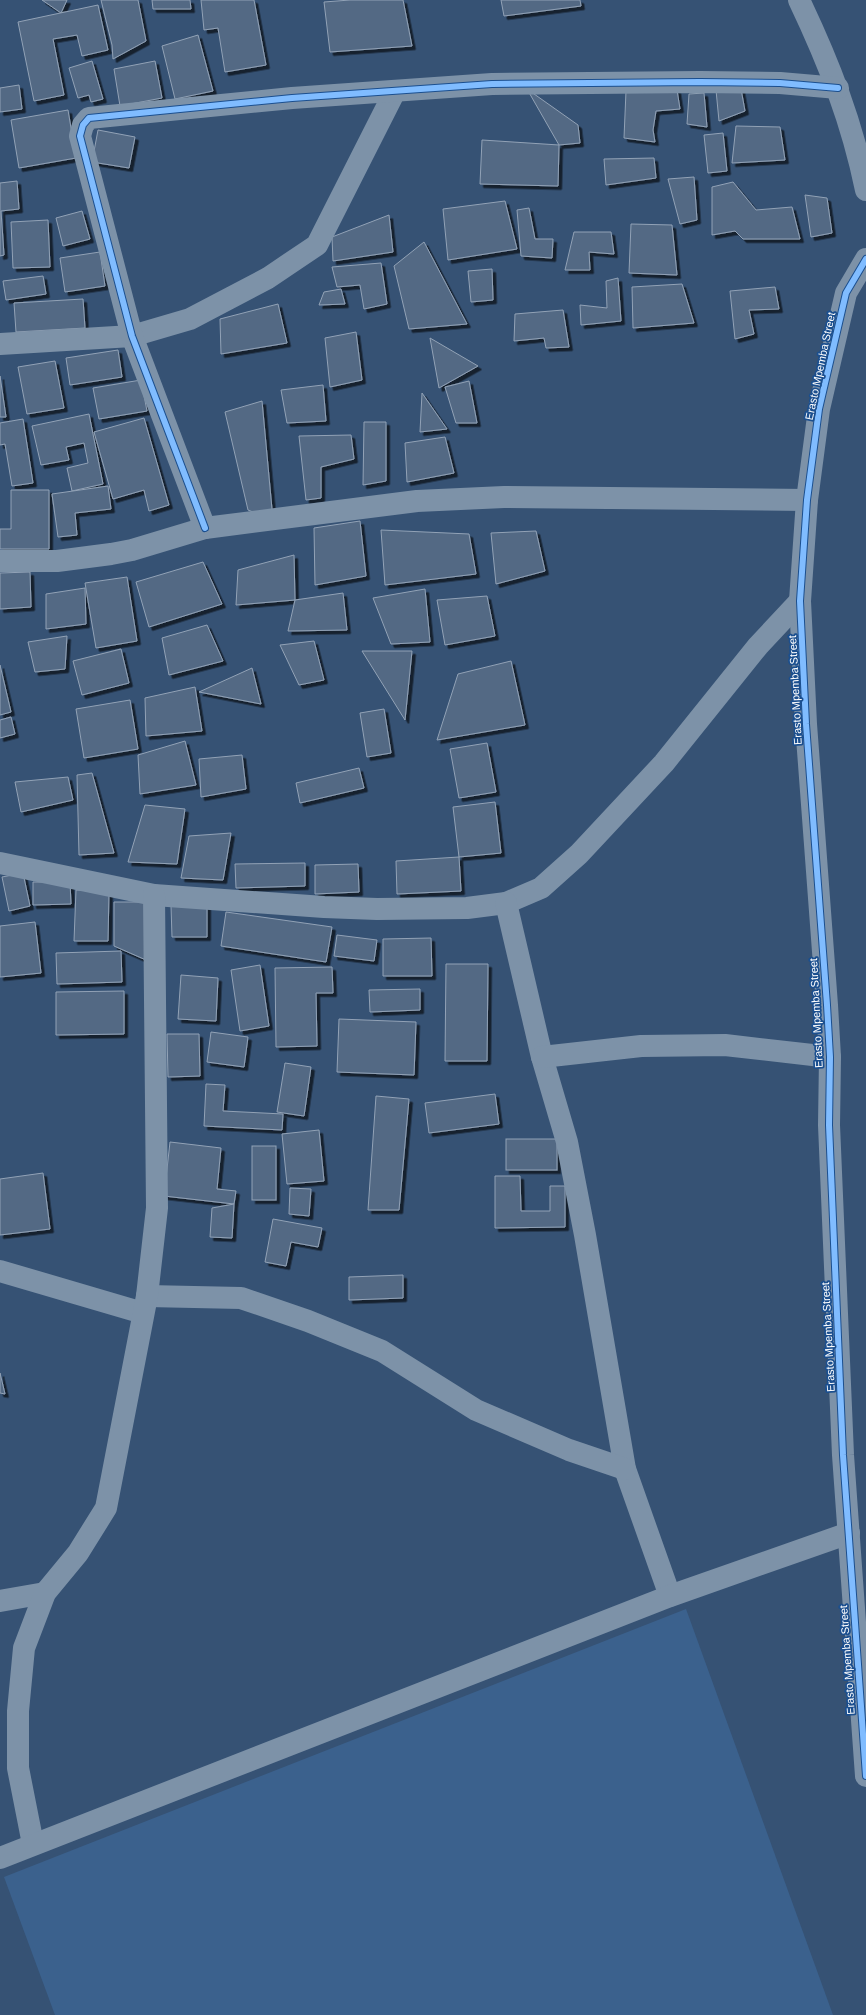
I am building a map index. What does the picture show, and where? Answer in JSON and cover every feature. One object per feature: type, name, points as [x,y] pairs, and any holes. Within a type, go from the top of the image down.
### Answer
[{"type":"street","points":[[799,0],[838,88],[850,127],[866,190]]},
{"type":"street","points":[[205,528],[132,336],[80,136],[83,125],[89,118],[292,98],[492,84],[692,82],[780,83],[838,88]]},
{"type":"street","points":[[0,344],[132,336],[190,319],[268,278],[317,245],[395,91]]},
{"type":"street","name":"Erasto Mpemba Street","points":[[866,259],[846,293],[819,409],[807,500],[800,601],[806,724],[830,1057],[829,1126],[836,1312],[849,1533],[866,1776]]},
{"type":"street","points":[[0,561],[57,561],[111,554],[132,550],[205,528],[417,501],[504,497],[807,500]]},
{"type":"street","points":[[0,863],[154,895],[324,908],[467,908],[506,903],[541,888],[584,849],[664,763],[733,677],[800,601]]},
{"type":"street","points":[[33,1844],[18,1768],[18,1711],[24,1648],[45,1592],[78,1553],[106,1508],[145,1305],[157,1208],[154,895]]},
{"type":"street","points":[[506,903],[542,1057],[568,1150],[586,1235],[624,1468],[670,1596]]},
{"type":"street","points":[[542,1057],[641,1046],[725,1045],[830,1057]]},
{"type":"street","points":[[0,1271],[145,1305],[241,1298],[308,1321],[382,1351],[476,1410],[569,1450],[624,1468]]},
{"type":"street","points":[[0,1858],[670,1596],[849,1533]]},
{"type":"street","points":[[0,1601],[45,1592]]},
{"type":"water","points":[[686,1609],[833,2015],[55,2015],[4,1877]]},
{"type":"building","points":[[42,0],[67,0],[61,13]]},
{"type":"building","points":[[101,0],[138,0],[146,41],[113,59],[112,45]]},
{"type":"building","points":[[152,0],[190,0],[191,9],[153,9]]},
{"type":"building","points":[[201,0],[254,0],[266,65],[225,72],[218,28],[204,30]]},
{"type":"building","points":[[350,0],[403,0],[412,46],[330,52],[324,2]]},
{"type":"building","points":[[501,0],[580,0],[581,6],[504,16]]},
{"type":"building","points":[[98,5],[108,50],[82,56],[77,35],[53,39],[64,95],[34,101],[18,22]]},
{"type":"building","points":[[198,35],[213,91],[175,99],[162,46]]},
{"type":"building","points":[[92,61],[103,99],[91,102],[89,95],[78,98],[69,68]]},
{"type":"building","points":[[155,61],[162,98],[120,106],[114,69]]},
{"type":"building","points":[[19,85],[22,109],[0,112],[0,88]]},
{"type":"building","points":[[527,89],[578,125],[580,143],[559,145]]},
{"type":"building","points":[[741,89],[745,111],[719,121],[716,90]]},
{"type":"building","points":[[677,90],[680,109],[656,111],[653,130],[655,142],[624,138],[626,91]]},
{"type":"building","points":[[704,93],[707,127],[687,124],[689,94]]},
{"type":"building","points":[[68,110],[76,158],[19,168],[11,120]]},
{"type":"building","points":[[736,126],[780,127],[785,160],[732,163]]},
{"type":"building","points":[[98,130],[135,137],[129,168],[92,162]]},
{"type":"building","points":[[723,133],[727,171],[708,173],[704,135]]},
{"type":"building","points":[[482,140],[559,145],[558,186],[480,184]]},
{"type":"building","points":[[654,158],[656,178],[606,185],[604,159]]},
{"type":"building","points":[[694,177],[697,220],[680,224],[668,179]]},
{"type":"building","points":[[17,181],[19,209],[1,211],[4,255],[0,256],[0,183]]},
{"type":"building","points":[[733,182],[756,210],[792,207],[800,239],[743,239],[735,231],[712,235],[712,187]]},
{"type":"building","points":[[805,195],[827,198],[832,233],[811,237]]},
{"type":"building","points":[[505,201],[517,249],[448,260],[443,209]]},
{"type":"building","points":[[529,208],[535,239],[553,239],[552,258],[521,256],[517,210]]},
{"type":"building","points":[[82,211],[90,239],[63,246],[56,218]]},
{"type":"building","points":[[389,215],[393,252],[333,261],[332,237]]},
{"type":"building","points":[[48,220],[50,267],[13,268],[11,222]]},
{"type":"building","points":[[631,224],[672,225],[677,275],[629,273]]},
{"type":"building","points":[[574,232],[611,232],[614,254],[589,252],[590,270],[565,270]]},
{"type":"building","points":[[424,242],[467,324],[409,329],[394,266]]},
{"type":"building","points":[[100,252],[105,286],[65,292],[60,258]]},
{"type":"building","points":[[381,263],[387,304],[364,309],[360,285],[337,287],[332,267]]},
{"type":"building","points":[[492,269],[493,300],[471,302],[468,271]]},
{"type":"building","points":[[43,276],[46,294],[6,300],[3,281]]},
{"type":"building","points":[[618,278],[621,321],[581,325],[580,305],[607,308],[606,281]]},
{"type":"building","points":[[682,284],[694,323],[633,328],[632,287]]},
{"type":"building","points":[[775,287],[779,309],[749,310],[754,334],[735,339],[730,291]]},
{"type":"building","points":[[341,289],[345,304],[319,305],[324,292]]},
{"type":"building","points":[[83,299],[85,328],[16,332],[14,303]]},
{"type":"building","points":[[278,304],[287,343],[221,354],[220,319]]},
{"type":"building","points":[[563,310],[569,347],[546,348],[544,338],[514,341],[515,314]]},
{"type":"building","points":[[356,332],[362,380],[330,387],[325,338]]},
{"type":"building","points":[[430,338],[478,366],[439,388]]},
{"type":"building","points":[[118,350],[122,377],[70,385],[66,358]]},
{"type":"building","points":[[55,361],[64,408],[27,414],[18,367]]},
{"type":"building","points":[[0,376],[6,417],[0,417]]},
{"type":"building","points":[[141,380],[147,411],[99,419],[93,388]]},
{"type":"building","points":[[469,381],[477,423],[456,423],[445,387]]},
{"type":"building","points":[[323,385],[326,421],[287,423],[281,390]]},
{"type":"building","points":[[422,393],[447,429],[420,432]]},
{"type":"building","points":[[262,401],[273,520],[248,510],[225,412]]},
{"type":"building","points":[[89,414],[103,484],[72,491],[67,468],[88,463],[84,443],[66,447],[69,460],[41,465],[32,426]]},
{"type":"building","points":[[144,418],[169,505],[149,511],[144,490],[113,499],[94,432]]},
{"type":"building","points":[[23,419],[33,483],[12,486],[5,444],[0,445],[0,423]]},
{"type":"building","points":[[364,422],[386,422],[386,481],[363,485]]},
{"type":"building","points":[[351,435],[354,459],[321,467],[321,498],[306,500],[299,436]]},
{"type":"building","points":[[445,437],[454,473],[407,482],[405,443]]},
{"type":"building","points":[[108,486],[111,509],[75,513],[77,535],[58,537],[52,494]]},
{"type":"building","points":[[11,490],[49,490],[49,549],[0,549],[0,529],[11,529]]},
{"type":"building","points":[[360,521],[366,576],[315,585],[314,528]]},
{"type":"building","points":[[381,530],[469,534],[476,574],[385,585]]},
{"type":"building","points":[[536,531],[545,571],[496,584],[491,533]]},
{"type":"building","points":[[294,555],[295,600],[236,605],[238,570]]},
{"type":"building","points":[[203,562],[222,604],[149,627],[136,582]]},
{"type":"building","points":[[30,572],[31,607],[0,609],[0,573]]},
{"type":"building","points":[[127,577],[137,641],[96,648],[85,583]]},
{"type":"building","points":[[85,588],[86,624],[46,629],[46,594]]},
{"type":"building","points":[[425,589],[430,642],[391,644],[373,598]]},
{"type":"building","points":[[343,593],[347,630],[288,631],[295,600]]},
{"type":"building","points":[[487,596],[495,636],[445,645],[437,600]]},
{"type":"building","points":[[207,625],[223,661],[169,675],[162,638]]},
{"type":"building","points":[[67,636],[65,669],[35,672],[28,642]]},
{"type":"building","points":[[314,641],[324,680],[299,685],[280,645]]},
{"type":"building","points":[[121,649],[129,683],[82,695],[73,661]]},
{"type":"building","points":[[362,651],[412,651],[405,720]]},
{"type":"building","points":[[511,661],[525,725],[437,740],[458,674]]},
{"type":"building","points":[[0,665],[11,712],[0,715]]},
{"type":"building","points":[[252,668],[261,704],[199,692]]},
{"type":"building","points":[[195,687],[202,731],[146,736],[145,698]]},
{"type":"building","points":[[130,700],[138,749],[84,758],[76,709]]},
{"type":"building","points":[[384,709],[391,753],[367,757],[360,713]]},
{"type":"building","points":[[11,717],[15,734],[0,738],[0,720]]},
{"type":"building","points":[[185,741],[196,785],[140,794],[138,755]]},
{"type":"building","points":[[487,743],[496,792],[459,798],[450,749]]},
{"type":"building","points":[[242,755],[246,789],[201,797],[199,759]]},
{"type":"building","points":[[359,768],[364,788],[300,803],[296,783]]},
{"type":"building","points":[[92,773],[114,853],[79,855],[77,775]]},
{"type":"building","points":[[68,777],[73,800],[21,812],[15,782]]},
{"type":"building","points":[[495,802],[501,853],[459,857],[453,807]]},
{"type":"building","points":[[145,805],[185,809],[177,864],[128,862]]},
{"type":"building","points":[[231,833],[223,880],[181,878],[189,836]]},
{"type":"building","points":[[459,857],[461,891],[397,894],[396,861]]},
{"type":"building","points":[[305,863],[305,886],[236,888],[235,864]]},
{"type":"building","points":[[358,864],[359,892],[315,894],[315,865]]},
{"type":"building","points":[[23,873],[30,906],[9,911],[2,877]]},
{"type":"building","points":[[33,882],[70,882],[71,904],[33,905]]},
{"type":"building","points":[[76,890],[109,891],[108,941],[74,941]]},
{"type":"building","points":[[114,902],[147,902],[146,960],[114,946]]},
{"type":"building","points":[[171,906],[207,906],[207,937],[172,937]]},
{"type":"building","points":[[226,912],[332,927],[326,962],[221,946]]},
{"type":"building","points":[[35,922],[41,973],[0,977],[0,926]]},
{"type":"building","points":[[337,935],[377,940],[374,961],[334,956]]},
{"type":"building","points":[[431,938],[432,976],[383,976],[383,939]]},
{"type":"building","points":[[121,951],[122,982],[57,984],[56,953]]},
{"type":"building","points":[[446,964],[488,964],[487,1061],[445,1061]]},
{"type":"building","points":[[260,965],[269,1026],[240,1031],[231,970]]},
{"type":"building","points":[[332,967],[333,993],[316,993],[317,1046],[276,1047],[275,968]]},
{"type":"building","points":[[181,975],[218,978],[216,1021],[178,1019]]},
{"type":"building","points":[[420,989],[420,1010],[370,1012],[369,990]]},
{"type":"building","points":[[124,991],[124,1034],[56,1035],[56,992]]},
{"type":"building","points":[[339,1019],[416,1022],[414,1075],[337,1072]]},
{"type":"building","points":[[211,1032],[248,1037],[244,1067],[207,1062]]},
{"type":"building","points":[[167,1034],[199,1034],[200,1076],[168,1077]]},
{"type":"building","points":[[285,1063],[311,1067],[304,1116],[277,1112]]},
{"type":"building","points":[[206,1084],[225,1085],[223,1111],[283,1114],[282,1130],[204,1126]]},
{"type":"building","points":[[495,1094],[499,1124],[429,1133],[425,1103]]},
{"type":"building","points":[[376,1096],[409,1099],[399,1210],[368,1210]]},
{"type":"building","points":[[319,1130],[324,1181],[287,1184],[282,1134]]},
{"type":"building","points":[[506,1139],[557,1139],[557,1170],[506,1170]]},
{"type":"building","points":[[170,1142],[221,1148],[217,1189],[236,1191],[234,1204],[164,1196]]},
{"type":"building","points":[[252,1146],[276,1146],[276,1200],[252,1200]]},
{"type":"building","points":[[43,1173],[50,1229],[0,1235],[0,1179]]},
{"type":"building","points":[[495,1176],[520,1176],[521,1211],[550,1211],[550,1186],[565,1186],[565,1227],[495,1228]]},
{"type":"building","points":[[290,1188],[311,1189],[309,1216],[289,1214]]},
{"type":"building","points":[[234,1204],[232,1238],[210,1237],[212,1208]]},
{"type":"building","points":[[273,1219],[322,1228],[318,1247],[291,1242],[286,1266],[265,1262]]},
{"type":"building","points":[[403,1275],[403,1298],[349,1300],[349,1277]]},
{"type":"building","points":[[0,1373],[5,1394],[0,1393]]},
{"type":"cycle path","points":[[205,528],[132,336],[80,136],[83,125],[89,118],[292,98],[492,84],[700,82],[780,83],[838,88]]},
{"type":"cycle path","points":[[866,259],[846,293],[819,409],[807,500],[800,601],[806,724],[830,1057],[829,1125],[843,1455],[866,1776]]}]
